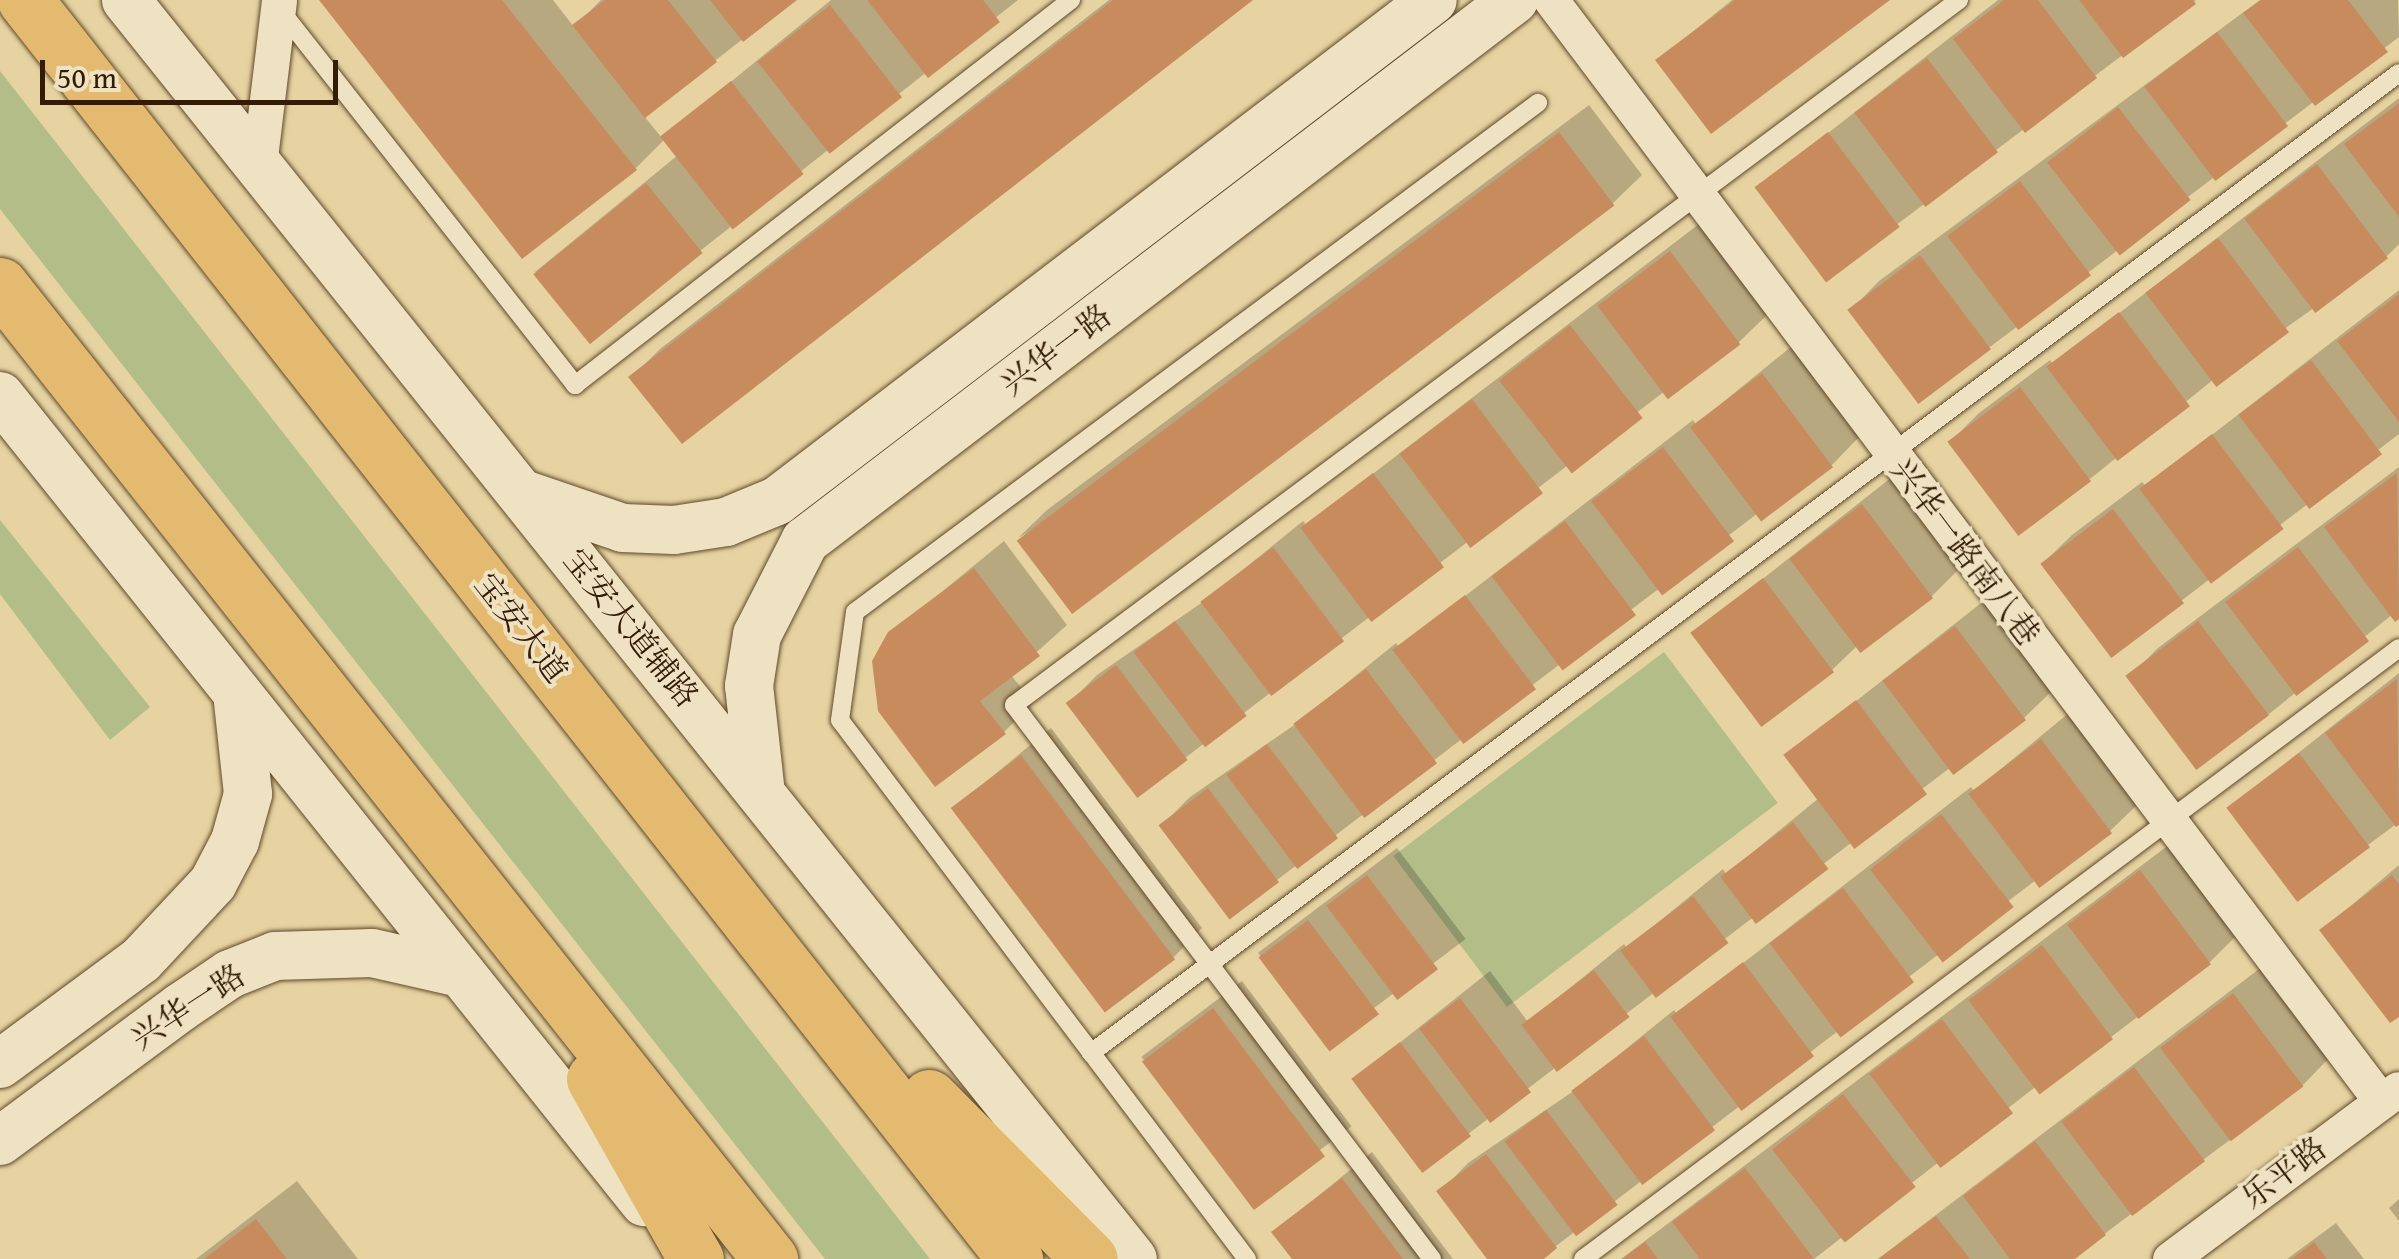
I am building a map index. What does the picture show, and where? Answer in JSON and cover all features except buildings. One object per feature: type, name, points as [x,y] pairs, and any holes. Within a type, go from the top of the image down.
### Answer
[{"type":"main road","name":"宝安大道","points":[[25,0],[1015,1259]]},
{"type":"main road","name":"宝安大道辅路","points":[[126,0],[761,789],[1133,1259]]},
{"type":"main road","name":"兴华一路","points":[[524,494],[623,528],[674,530],[726,522],[777,501],[1434,0]]},
{"type":"main road","name":"兴华一路","points":[[761,789],[749,686],[757,635],[805,541],[1514,0]]},
{"type":"main road","points":[[0,285],[770,1259]]},
{"type":"main road","points":[[0,396],[693,1259]]},
{"type":"main road","name":"兴华一路","points":[[0,1064],[140,960],[213,882],[236,840],[248,794],[236,690]]},
{"type":"main road","points":[[694,848],[1037,1212],[1090,1259]]},
{"type":"main road","points":[[506,924],[693,1259]]},
{"type":"main road","name":"兴华一路","points":[[0,1141],[180,1007],[230,974],[275,956],[372,953],[462,974]]},
{"type":"street","name":"兴华一路南八巷","points":[[1551,0],[2168,820],[2390,1095]]},
{"type":"street","points":[[259,166],[278,4]]},
{"type":"street","name":"乐平路","points":[[2170,1259],[2390,1095]]},
{"type":"lane","points":[[278,4],[575,385],[1071,0]]},
{"type":"lane","points":[[1432,1259],[1014,705],[1959,0]]},
{"type":"lane","points":[[1091,1053],[2399,72]]},
{"type":"lane","points":[[1247,1259],[840,720],[855,612],[1538,103]]},
{"type":"lane","points":[[1583,1259],[2399,648]]},
{"type":"green space","points":[[0,71],[930,1259],[825,1259],[0,209]]},
{"type":"green space","points":[[0,520],[150,707],[110,740],[0,594]]},
{"type":"green space","points":[[1664,652],[1778,803],[1507,1007],[1393,856]]}]
